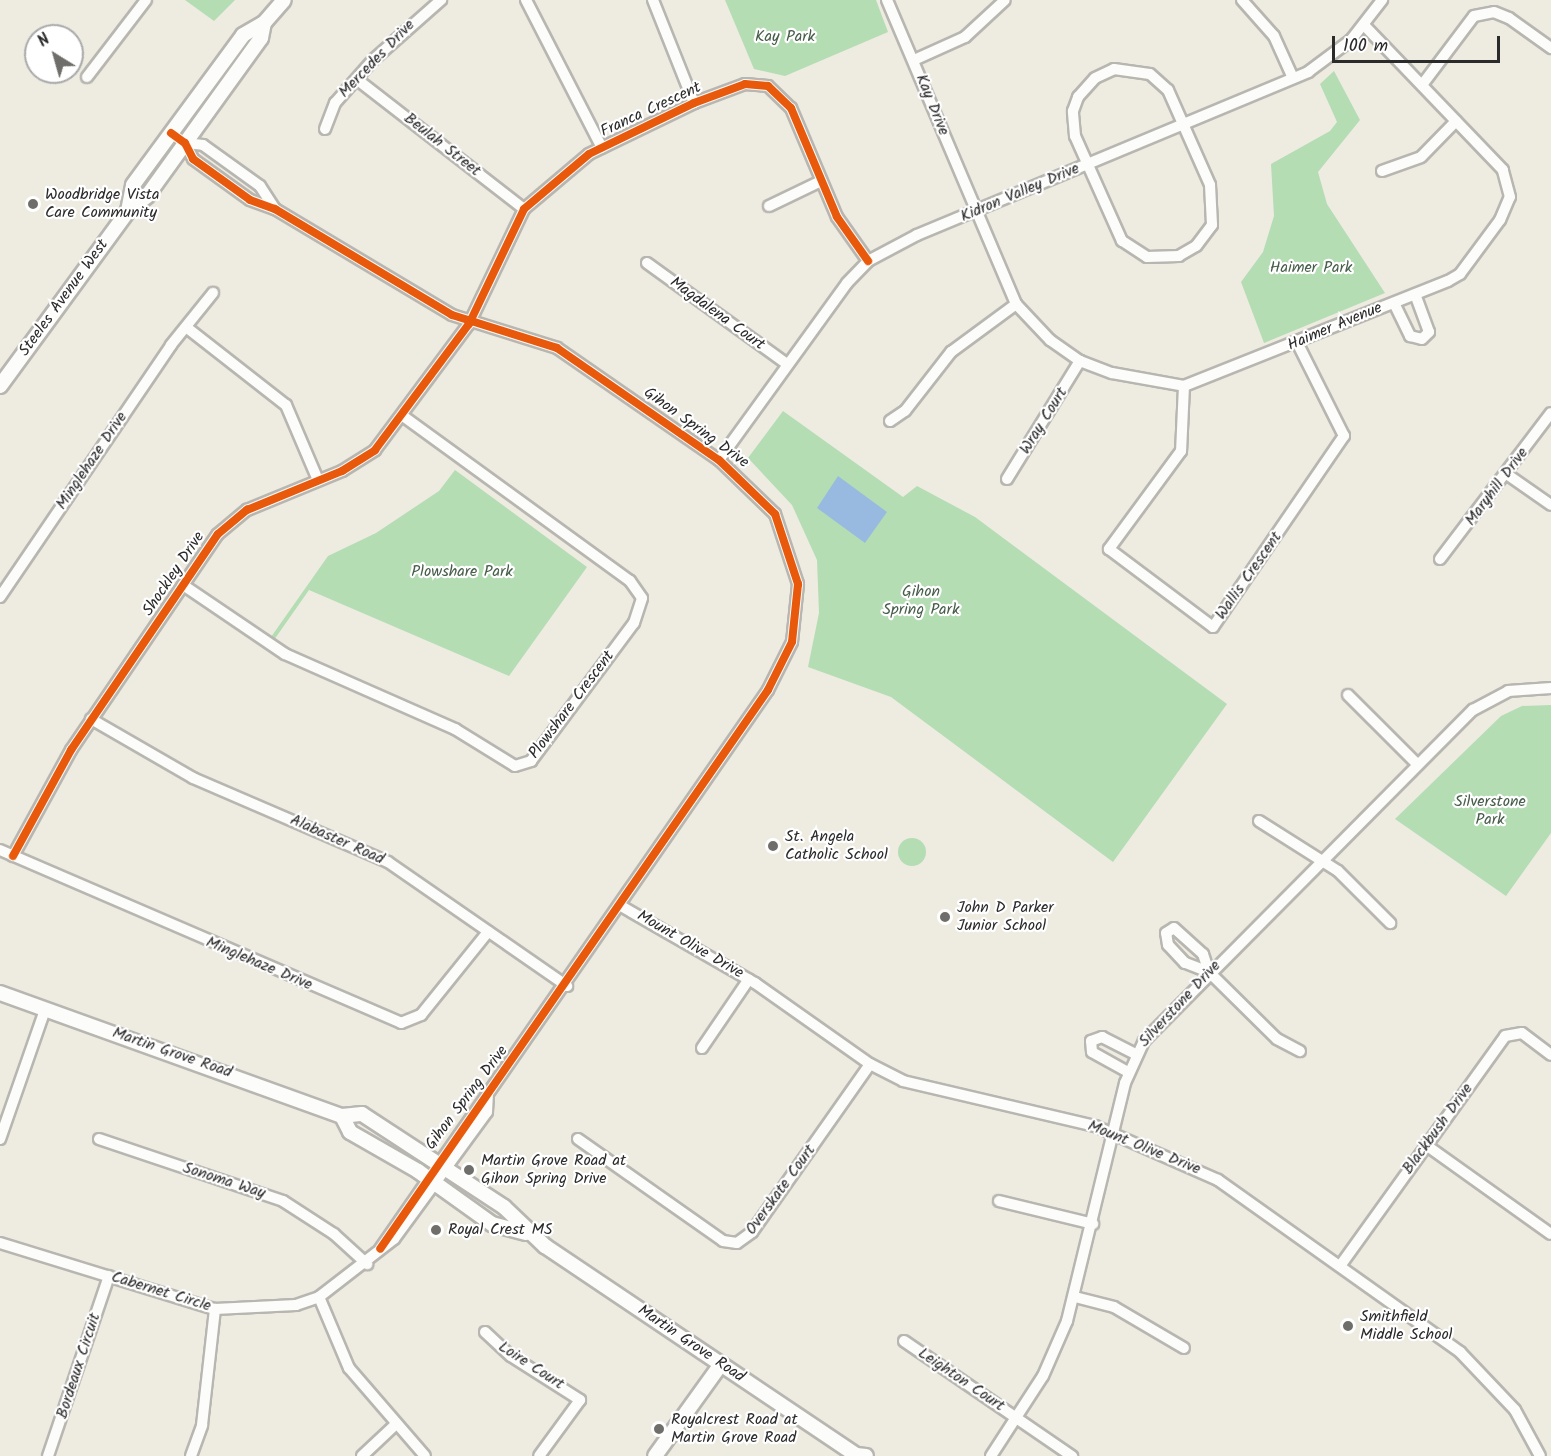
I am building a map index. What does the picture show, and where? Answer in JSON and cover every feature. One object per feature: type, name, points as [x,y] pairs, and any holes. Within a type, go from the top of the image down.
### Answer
[{"type":"main road","name":"Steeles Avenue West","points":[[128,211],[133,184],[243,35],[264,23],[284,0]]},
{"type":"main road","name":"Steeles Avenue West","points":[[0,386],[128,211],[147,196],[261,38],[264,23]]},
{"type":"main road","name":"Martin Grove Road","points":[[0,993],[342,1116],[362,1114],[437,1160],[504,1207],[526,1233],[860,1456]]},
{"type":"main road","name":"Martin Grove Road","points":[[342,1116],[350,1132],[426,1176],[492,1224],[526,1233]]},
{"type":"main road","points":[[654,1456],[721,1364]]},
{"type":"street","points":[[87,76],[146,0]]},
{"type":"street","name":"Mercedes Drive","points":[[325,129],[335,103],[359,81],[404,28],[441,0]]},
{"type":"street","points":[[526,0],[602,148]]},
{"type":"street","points":[[653,0],[694,103]]},
{"type":"street","name":"Kay Drive","points":[[888,0],[975,212]]},
{"type":"street","points":[[914,60],[965,37],[1005,0]]},
{"type":"street","points":[[1242,0],[1274,36],[1293,78]]},
{"type":"street","name":"Kidron Valley Drive","points":[[719,460],[787,364],[868,261],[975,212],[1293,78],[1322,63],[1364,25],[1382,0]]},
{"type":"street","points":[[1422,85],[1474,16],[1494,12],[1509,18],[1551,48]]},
{"type":"street","name":"Haimer Avenue","points":[[975,212],[1016,304],[1050,340],[1080,361],[1112,374],[1184,386],[1298,344],[1460,274],[1500,220],[1510,197],[1503,170],[1364,25]]},
{"type":"street","points":[[1126,68],[1150,74],[1168,90],[1184,124],[1215,204],[1208,233],[1179,256],[1147,257],[1129,248],[1115,232],[1086,165],[1073,111],[1087,85],[1104,72],[1126,68]]},
{"type":"street","name":"Beulah Street","points":[[359,81],[525,209]]},
{"type":"street","name":"Franca Crescent","points":[[470,324],[525,209],[563,172],[602,148],[694,103],[745,84],[778,92],[791,108],[821,181],[848,238],[868,261]]},
{"type":"street","points":[[1382,171],[1421,157],[1456,121]]},
{"type":"street","name":"Gihon Spring Drive","points":[[171,133],[185,143],[203,145],[260,186],[275,209]]},
{"type":"street","name":"Gihon Spring Drive","points":[[185,143],[192,159],[250,200],[275,209],[470,324],[557,348],[719,460],[762,496],[786,535],[798,584],[795,630],[768,690],[567,986],[426,1176]]},
{"type":"street","points":[[769,206],[821,181]]},
{"type":"street","name":"Magdalena Court","points":[[647,263],[787,364]]},
{"type":"street","name":"Minglehaze Drive","points":[[0,597],[186,327],[213,293]]},
{"type":"street","points":[[1394,303],[1410,336],[1422,339],[1429,332],[1415,294]]},
{"type":"street","points":[[890,421],[905,411],[951,352],[1016,304]]},
{"type":"street","name":"Shockley Drive","points":[[13,856],[92,719],[183,585],[229,523],[268,499],[360,462],[404,417],[470,324]]},
{"type":"street","points":[[186,327],[286,405],[318,480]]},
{"type":"street","name":"Wallis Crescent","points":[[1184,386],[1181,451],[1109,549],[1213,627],[1344,436],[1298,344]]},
{"type":"street","name":"Wray Court","points":[[1007,479],[1080,361]]},
{"type":"street","name":"Maryhill Drive","points":[[1440,560],[1508,475],[1551,413]]},
{"type":"street","name":"Plowshare Crescent","points":[[183,585],[285,654],[455,729],[515,766],[531,761],[634,622],[642,597],[630,581],[404,417]]},
{"type":"street","points":[[1508,475],[1551,505]]},
{"type":"street","name":"Silverstone Drive","points":[[991,1456],[1017,1418],[1056,1348],[1075,1297],[1128,1072],[1136,1054],[1209,972],[1417,764],[1491,697],[1526,687],[1551,688]]},
{"type":"street","points":[[1348,695],[1417,764]]},
{"type":"street","name":"Alabaster Road","points":[[92,719],[193,778],[388,862],[567,986]]},
{"type":"street","points":[[1259,821],[1342,874],[1390,923]]},
{"type":"street","name":"Minglehaze Drive","points":[[0,850],[401,1023],[421,1015],[488,932]]},
{"type":"street","name":"Mount Olive Drive","points":[[621,906],[748,980],[870,1064],[923,1086],[1113,1134],[1195,1166],[1340,1266],[1478,1369],[1515,1410],[1540,1456]]},
{"type":"street","points":[[1209,972],[1277,1039],[1300,1051]]},
{"type":"street","points":[[702,1048],[748,980]]},
{"type":"street","points":[[0,1140],[5,1107],[45,1010]]},
{"type":"street","name":"Blackbush Drive","points":[[1340,1266],[1510,1032],[1522,1033],[1551,1054]]},
{"type":"street","points":[[1128,1072],[1092,1052],[1089,1044],[1102,1037],[1136,1054]]},
{"type":"street","name":"Overskate Court","points":[[578,1139],[723,1241],[737,1244],[752,1232],[870,1064]]},
{"type":"street","name":"Gihon Spring Drive","points":[[438,1185],[487,1112],[488,1095]]},
{"type":"street","name":"Sonoma Way","points":[[99,1139],[284,1201],[334,1234],[367,1264]]},
{"type":"street","points":[[1426,1145],[1551,1234]]},
{"type":"street","name":"Cabernet Circle","points":[[380,1249],[426,1176]]},
{"type":"street","name":"Cabernet Circle","points":[[0,1243],[215,1309],[283,1306],[320,1297],[367,1264],[438,1185]]},
{"type":"street","points":[[999,1201],[1093,1224]]},
{"type":"street","name":"Bordeaux Circuit","points":[[48,1456],[109,1276]]},
{"type":"street","points":[[320,1297],[349,1368],[425,1456]]},
{"type":"street","points":[[1075,1297],[1114,1307],[1184,1348]]},
{"type":"street","points":[[191,1456],[202,1425],[215,1309]]},
{"type":"street","name":"Loire Court","points":[[485,1332],[511,1356],[580,1400],[539,1456]]},
{"type":"street","name":"Leighton Court","points":[[904,1341],[1072,1456]]},
{"type":"street","points":[[362,1456],[396,1424]]},
{"type":"green space","points":[[185,0],[235,0],[214,21]]},
{"type":"green space","name":"Kay Park","points":[[725,0],[876,0],[888,32],[785,76],[754,69]]},
{"type":"green space","name":"Haimer Park","points":[[1334,71],[1360,120],[1318,172],[1327,204],[1385,293],[1264,343],[1241,282],[1263,252],[1274,216],[1271,164],[1330,131],[1337,122],[1320,84]]},
{"type":"green space","name":"Gihon Spring Park","points":[[783,411],[903,497],[917,486],[975,517],[1227,704],[1113,862],[891,697],[808,667],[819,613],[817,560],[792,505],[748,458]]},
{"type":"green space","name":"Plowshare Park","points":[[455,470],[587,567],[509,676],[309,590],[274,640],[271,637],[328,556],[376,533],[439,491]]},
{"type":"green space","name":"Silverstone Park","points":[[1551,705],[1551,833],[1506,896],[1395,819],[1501,716],[1522,706]]},
{"type":"green space","points":[[912,838],[922,842],[926,852],[922,862],[912,866],[902,862],[898,852],[902,842]]},
{"type":"water","points":[[838,476],[887,512],[865,543],[817,508]]},
{"type":"cycle path","points":[[13,856],[71,750],[218,534],[247,510],[342,471],[375,450],[469,324],[524,209],[589,154],[694,103],[745,84],[768,86],[791,108],[837,217],[868,261]]},
{"type":"cycle path","points":[[171,133],[185,143],[193,159],[250,200],[275,209],[452,315],[557,348],[719,460],[775,514],[798,584],[792,642],[768,690],[380,1249]]},
{"type":"place","name":"Woodbridge Vista Care Community","points":[[33,204]]},
{"type":"place","name":"St. Angela Catholic School","points":[[773,846]]},
{"type":"place","name":"John D Parker Junior School","points":[[945,917]]},
{"type":"place","name":"Martin Grove Road at Gihon Spring Drive","points":[[469,1170]]},
{"type":"place","name":"Royal Crest MS","points":[[436,1230]]},
{"type":"place","name":"Smithfield Middle School","points":[[1348,1326]]},
{"type":"place","name":"Royalcrest Road at Martin Grove Road","points":[[659,1429]]}]
